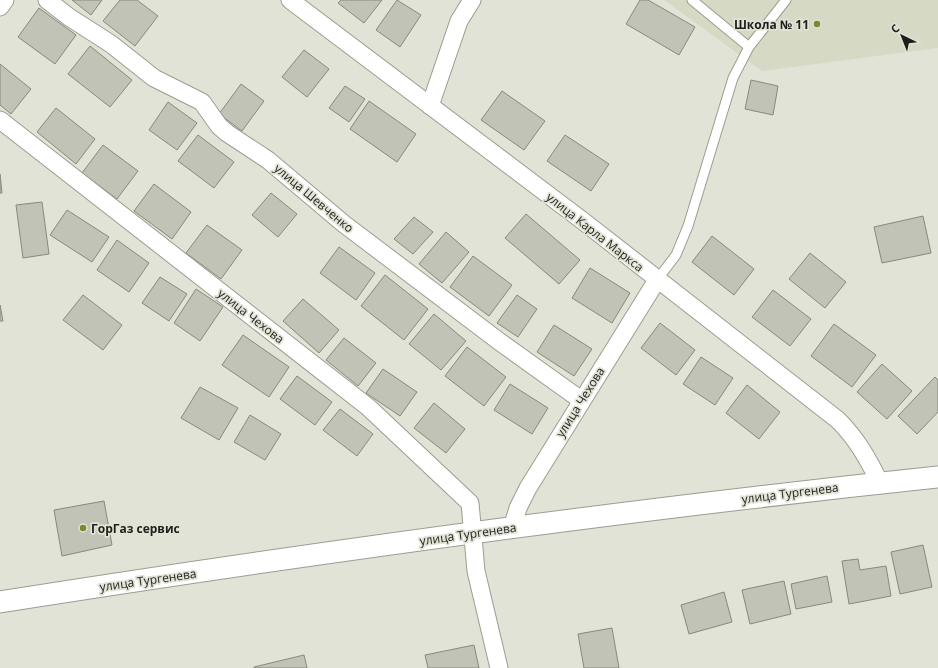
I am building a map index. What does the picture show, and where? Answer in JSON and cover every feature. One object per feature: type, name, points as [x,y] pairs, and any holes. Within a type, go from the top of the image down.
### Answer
[{"type":"street","points":[[0,7],[4,0]]},
{"type":"street","name":"улица Шевченко","points":[[47,0],[69,17],[111,44],[154,78],[202,102],[219,126],[226,133],[268,160],[344,224],[500,342],[581,400]]},
{"type":"street","name":"улица Карла Маркса","points":[[290,0],[583,221],[838,420],[852,435],[864,452],[880,483]]},
{"type":"street","points":[[430,106],[459,21],[472,0]]},
{"type":"street","name":"улица Чехова","points":[[0,120],[368,407],[470,503],[476,571],[499,668]]},
{"type":"street","name":"улица Чехова","points":[[512,528],[528,488],[581,400],[657,280]]},
{"type":"street","name":"улица Тургенева","points":[[0,602],[472,533],[938,477]]},
{"type":"lane","points":[[692,0],[749,48]]},
{"type":"lane","points":[[657,280],[676,255],[688,226],[733,78],[749,48],[786,0]]},
{"type":"shaded area","name":"Школа № 11","points":[[664,0],[938,0],[938,48],[762,71]]},
{"type":"building","points":[[72,0],[102,0],[91,15]]},
{"type":"building","points":[[120,0],[137,0],[158,16],[135,46],[103,21]]},
{"type":"building","points":[[341,0],[382,0],[364,23],[338,3]]},
{"type":"building","points":[[397,0],[421,15],[400,47],[376,30]]},
{"type":"building","points":[[640,0],[648,0],[695,27],[679,55],[626,24]]},
{"type":"building","points":[[39,8],[76,35],[55,64],[18,37]]},
{"type":"building","points":[[90,46],[132,80],[110,107],[68,74]]},
{"type":"building","points":[[304,50],[329,69],[307,97],[282,77]]},
{"type":"building","points":[[0,64],[31,89],[11,114],[0,105]]},
{"type":"building","points":[[751,80],[778,86],[773,115],[745,109]]},
{"type":"building","points":[[241,84],[264,101],[242,131],[219,114]]},
{"type":"building","points":[[345,86],[365,99],[349,122],[329,108]]},
{"type":"building","points":[[502,91],[545,121],[524,150],[481,120]]},
{"type":"building","points":[[369,101],[416,134],[397,162],[350,129]]},
{"type":"building","points":[[168,102],[197,123],[177,150],[149,130]]},
{"type":"building","points":[[56,108],[95,139],[76,164],[37,132]]},
{"type":"building","points":[[198,135],[234,162],[214,188],[178,161]]},
{"type":"building","points":[[565,135],[609,164],[591,191],[547,161]]},
{"type":"building","points":[[103,145],[138,171],[117,199],[82,173]]},
{"type":"building","points":[[0,174],[2,193],[0,193]]},
{"type":"building","points":[[154,184],[191,212],[172,239],[134,211]]},
{"type":"building","points":[[271,193],[297,214],[278,237],[252,215]]},
{"type":"building","points":[[42,202],[49,254],[23,258],[16,205]]},
{"type":"building","points":[[67,210],[109,237],[92,262],[50,235]]},
{"type":"building","points":[[526,214],[580,260],[559,284],[505,238]]},
{"type":"building","points":[[923,216],[931,253],[882,263],[874,227]]},
{"type":"building","points":[[414,217],[433,232],[413,254],[394,239]]},
{"type":"building","points":[[207,225],[242,250],[221,279],[186,253]]},
{"type":"building","points":[[446,232],[469,252],[442,283],[419,264]]},
{"type":"building","points":[[712,236],[754,269],[734,295],[692,262]]},
{"type":"building","points":[[117,240],[149,263],[129,292],[97,270]]},
{"type":"building","points":[[339,247],[375,273],[356,300],[320,273]]},
{"type":"building","points":[[810,253],[846,282],[825,308],[789,279]]},
{"type":"building","points":[[473,256],[512,285],[489,316],[450,287]]},
{"type":"building","points":[[590,268],[630,293],[612,323],[572,298]]},
{"type":"building","points":[[385,275],[428,309],[404,340],[361,306]]},
{"type":"building","points":[[160,277],[187,294],[169,321],[142,303]]},
{"type":"building","points":[[196,289],[223,307],[200,341],[174,323]]},
{"type":"building","points":[[773,290],[811,319],[790,346],[752,317]]},
{"type":"building","points":[[83,295],[122,325],[103,350],[63,320]]},
{"type":"building","points":[[517,295],[537,309],[518,337],[497,323]]},
{"type":"building","points":[[303,299],[339,330],[319,353],[283,321]]},
{"type":"building","points":[[0,305],[3,321],[0,321]]},
{"type":"building","points":[[434,314],[466,341],[441,370],[409,344]]},
{"type":"building","points":[[660,323],[695,350],[676,375],[641,348]]},
{"type":"building","points":[[834,324],[876,355],[852,387],[811,356]]},
{"type":"building","points":[[554,325],[592,349],[574,376],[537,352]]},
{"type":"building","points":[[243,335],[289,367],[269,397],[222,365]]},
{"type":"building","points":[[344,338],[376,363],[358,386],[326,360]]},
{"type":"building","points":[[467,347],[506,377],[484,406],[445,376]]},
{"type":"building","points":[[701,357],[733,378],[715,405],[683,384]]},
{"type":"building","points":[[882,364],[912,391],[887,419],[857,392]]},
{"type":"building","points":[[383,369],[417,392],[400,416],[366,393]]},
{"type":"building","points":[[297,376],[332,402],[315,425],[280,399]]},
{"type":"building","points":[[935,377],[938,380],[938,412],[917,434],[898,416]]},
{"type":"building","points":[[510,384],[548,408],[532,434],[494,410]]},
{"type":"building","points":[[747,385],[780,412],[759,439],[726,413]]},
{"type":"building","points":[[200,387],[238,408],[219,440],[181,418]]},
{"type":"building","points":[[434,403],[465,429],[446,453],[414,428]]},
{"type":"building","points":[[340,409],[373,434],[357,456],[323,430]]},
{"type":"building","points":[[250,415],[281,434],[265,460],[234,442]]},
{"type":"building","name":"ГорГаз сервис","points":[[104,501],[112,545],[62,556],[54,510]]},
{"type":"building","points":[[923,545],[932,587],[900,594],[891,552]]},
{"type":"building","points":[[858,559],[860,570],[886,566],[891,596],[849,604],[842,561]]},
{"type":"building","points":[[827,576],[832,602],[796,609],[791,584]]},
{"type":"building","points":[[784,581],[791,614],[750,624],[742,590]]},
{"type":"building","points":[[724,592],[732,622],[689,634],[681,605]]},
{"type":"building","points":[[612,628],[619,668],[584,668],[578,634]]},
{"type":"building","points":[[474,645],[479,668],[428,668],[425,655]]},
{"type":"building","points":[[304,655],[307,668],[254,668],[254,667]]},
{"type":"place","name":"Школа № 11","points":[[817,24]]},
{"type":"place","name":"ГорГаз сервис","points":[[83,528]]}]
